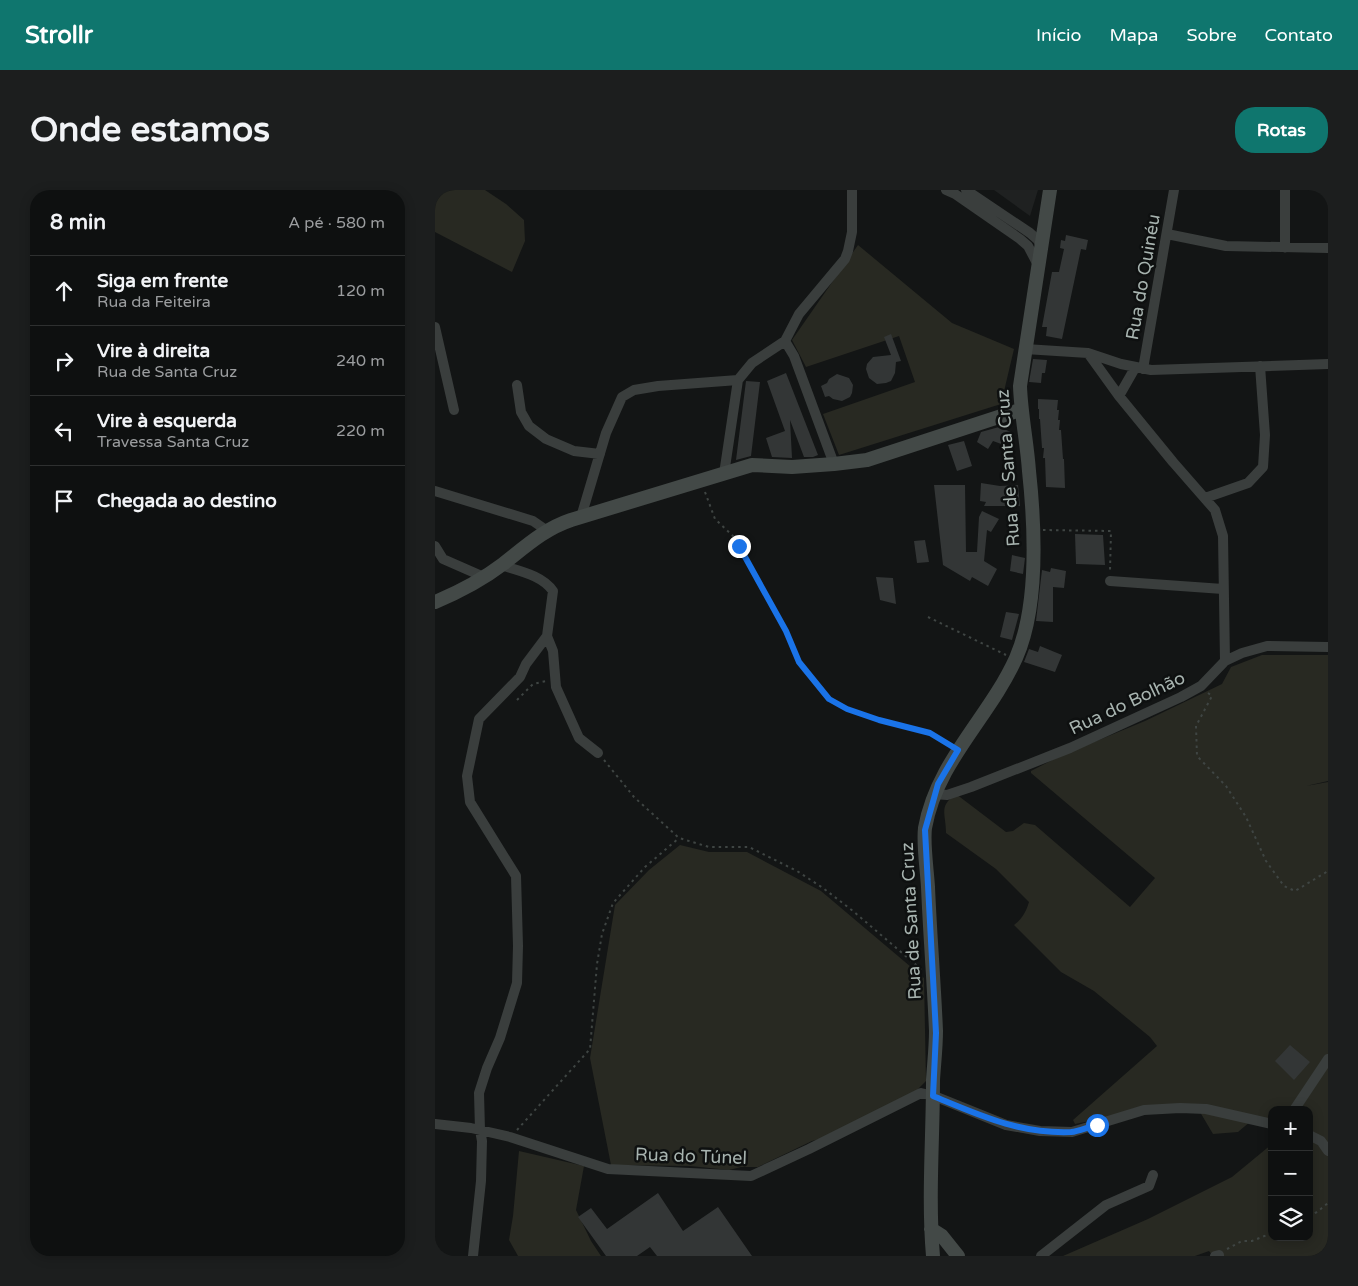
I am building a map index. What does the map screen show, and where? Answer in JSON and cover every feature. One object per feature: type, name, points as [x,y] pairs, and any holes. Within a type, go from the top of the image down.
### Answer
[{"type":"main road","name":"Rua de Santa Cruz","points":[[933,1256],[931,1229],[936,1033],[925,830],[938,784],[994,696],[1015,659],[1028,620],[1033,530],[1029,469],[1019,386],[1050,190]]},
{"type":"main road","points":[[435,602],[465,590],[556,524],[752,465],[792,467],[867,460],[1021,410]]},
{"type":"main road","points":[[931,1229],[942,1236],[958,1256]]},
{"type":"street","points":[[724,474],[738,380],[752,363],[785,341],[799,314],[839,267],[848,251],[852,232],[852,190]]},
{"type":"street","points":[[945,190],[955,194],[1020,239],[1028,246],[1039,265]]},
{"type":"street","points":[[966,190],[1041,241]]},
{"type":"street","name":"Rua do Quinéu","points":[[1119,396],[1139,368],[1167,234],[1174,190]]},
{"type":"street","points":[[1285,190],[1285,248]]},
{"type":"street","points":[[1020,226],[1029,228],[1036,226],[1047,212]]},
{"type":"street","points":[[1167,234],[1226,246],[1328,248]]},
{"type":"street","points":[[1020,239],[1027,242],[1041,241]]},
{"type":"street","points":[[435,327],[439,365],[453,410]]},
{"type":"street","points":[[785,341],[794,356],[834,464]]},
{"type":"street","points":[[1025,349],[1087,353],[1139,368],[1328,364]]},
{"type":"street","points":[[1087,353],[1119,396],[1215,510],[1223,536],[1225,661]]},
{"type":"street","points":[[1205,498],[1248,484],[1263,467],[1265,435],[1260,366]]},
{"type":"street","points":[[581,516],[606,433],[622,397],[634,390],[657,386],[738,380]]},
{"type":"street","points":[[517,385],[521,412],[529,426],[546,439],[574,451],[600,454]]},
{"type":"street","points":[[435,491],[533,521],[546,530]]},
{"type":"street","points":[[435,546],[443,560],[484,577]]},
{"type":"street","points":[[473,1256],[481,1181],[482,1141],[479,1093],[500,1038],[517,983],[518,946],[516,876],[471,802],[467,776],[479,719],[520,677],[526,664],[547,636],[553,591],[548,584],[537,577],[501,565]]},
{"type":"street","points":[[1110,580],[1223,589]]},
{"type":"street","points":[[547,636],[553,651],[556,687],[579,738],[598,752]]},
{"type":"street","name":"Rua do Bolhão","points":[[935,794],[947,795],[971,787],[1070,748],[1201,686],[1225,661],[1242,653],[1267,646],[1328,647]]},
{"type":"street","points":[[1297,1106],[1328,1059]]},
{"type":"street","name":"Rua do Túnel","points":[[435,1124],[480,1130],[511,1137],[608,1170],[751,1176],[921,1093],[933,1096]]},
{"type":"street","points":[[933,1096],[1006,1125],[1040,1131],[1072,1132],[1144,1110],[1180,1108],[1206,1109],[1268,1123]]},
{"type":"street","points":[[1313,1137],[1321,1141],[1328,1150]]},
{"type":"street","points":[[1041,1256],[1105,1205],[1149,1186],[1153,1175]]},
{"type":"path","points":[[701,481],[715,519],[733,536],[786,631],[799,662],[829,699],[847,709],[930,733],[958,750]]},
{"type":"path","points":[[1033,530],[1111,532],[1110,580]]},
{"type":"path","points":[[928,617],[1015,659]]},
{"type":"path","points":[[517,700],[533,684],[550,679],[555,672]]},
{"type":"path","points":[[1201,686],[1212,696],[1196,726],[1197,756],[1226,786],[1246,817],[1266,861],[1284,886],[1295,891],[1328,871]]},
{"type":"path","points":[[598,752],[634,797],[679,838],[709,847],[749,847],[797,871],[853,911],[919,969],[932,976]]},
{"type":"path","points":[[511,1137],[590,1049],[597,964],[603,934],[613,903],[645,867],[679,838]]},
{"type":"path","points":[[1313,1214],[1328,1203]]},
{"type":"path","points":[[1217,1255],[1242,1241],[1252,1241],[1268,1235]]},
{"type":"shaded area","points":[[435,190],[485,190],[506,204],[524,220],[525,241],[512,272],[435,232]]},
{"type":"shaded area","points":[[994,190],[1038,190],[1030,216]]},
{"type":"shaded area","points":[[858,245],[952,323],[1014,349],[1001,404],[839,455],[823,414],[915,382],[899,336],[806,367],[792,340]]},
{"type":"shaded area","points":[[1262,655],[1328,655],[1328,781],[1306,786],[1328,782],[1328,1256],[1213,1256],[1209,1251],[1195,1256],[1063,1256],[1148,1219],[1232,1177],[1268,1147],[1268,1241],[1313,1241],[1313,1106],[1268,1106],[1268,1119],[1251,1121],[1238,1132],[1213,1134],[1200,1112],[1172,1104],[1075,1124],[1073,1120],[1157,1046],[1150,1037],[1094,991],[1061,972],[1014,925],[1027,909],[1029,902],[996,869],[946,833],[945,807],[956,794],[1006,832],[1013,831],[1024,823],[1035,825],[1130,907],[1155,878],[1031,773],[1031,771],[1060,756],[1145,721],[1222,684],[1231,667]]},
{"type":"shaded area","points":[[680,845],[709,852],[747,852],[821,891],[924,978],[926,1081],[915,1092],[844,1133],[812,1141],[758,1167],[741,1167],[729,1170],[690,1166],[611,1165],[590,1058],[615,905],[649,870]]},
{"type":"shaded area","points":[[519,1151],[584,1166],[576,1210],[591,1241],[601,1256],[518,1256],[509,1240]]},
{"type":"building","points":[[1066,235],[1088,240],[1086,250],[1081,249],[1062,339],[1046,336],[1047,327],[1042,327],[1052,272],[1059,272],[1064,249],[1060,248],[1061,240],[1065,241]]},
{"type":"building","points":[[891,334],[901,361],[896,362],[895,373],[891,381],[877,384],[869,378],[866,369],[867,364],[873,357],[891,355],[884,337]]},
{"type":"building","points":[[1033,359],[1047,360],[1045,373],[1042,373],[1041,383],[1029,382]]},
{"type":"building","points":[[786,373],[818,455],[813,457],[804,457],[790,420],[792,458],[772,457],[766,438],[785,431],[767,381]]},
{"type":"building","points":[[837,374],[849,378],[853,385],[850,397],[842,401],[829,396],[825,397],[821,386]]},
{"type":"building","points":[[746,381],[760,382],[751,456],[736,460]]},
{"type":"building","points":[[1038,399],[1058,400],[1057,410],[1059,410],[1058,420],[1060,420],[1059,430],[1061,430],[1064,459],[1065,488],[1046,487],[1045,458],[1043,458],[1044,448],[1042,448]]},
{"type":"building","points":[[999,427],[1011,432],[1004,445],[993,441],[988,449],[977,442],[981,432]]},
{"type":"building","points":[[964,441],[972,466],[957,471],[948,445]]},
{"type":"building","points":[[981,483],[1000,486],[1018,485],[1020,506],[984,506],[986,502],[980,501]]},
{"type":"building","points":[[934,485],[965,485],[966,552],[977,552],[979,517],[982,511],[999,519],[991,532],[987,530],[984,561],[997,569],[988,586],[972,577],[970,581],[943,565]]},
{"type":"building","points":[[1075,534],[1103,535],[1105,565],[1076,564]]},
{"type":"building","points":[[925,540],[929,562],[917,563],[914,541]]},
{"type":"building","points":[[1012,555],[1025,558],[1023,574],[1010,571]]},
{"type":"building","points":[[1051,568],[1066,571],[1064,588],[1053,587],[1053,622],[1036,621],[1042,570],[1050,572]]},
{"type":"building","points":[[876,577],[893,578],[896,604],[880,600]]},
{"type":"building","points":[[1006,612],[1019,614],[1012,640],[1000,637]]},
{"type":"building","points":[[1040,646],[1062,655],[1055,672],[1024,662],[1029,649],[1038,652]]},
{"type":"building","points":[[1290,1045],[1310,1062],[1294,1080],[1275,1061]]},
{"type":"building","points":[[658,1193],[683,1231],[718,1207],[752,1256],[657,1256],[650,1247],[637,1256],[606,1256],[578,1217],[591,1208],[607,1229]]},
{"type":"route","points":[[739,546],[786,631],[799,662],[829,699],[847,709],[879,720],[930,733],[958,750],[938,784],[925,830],[936,1033],[933,1096],[1006,1125],[1040,1131],[1072,1132],[1097,1125]]}]
